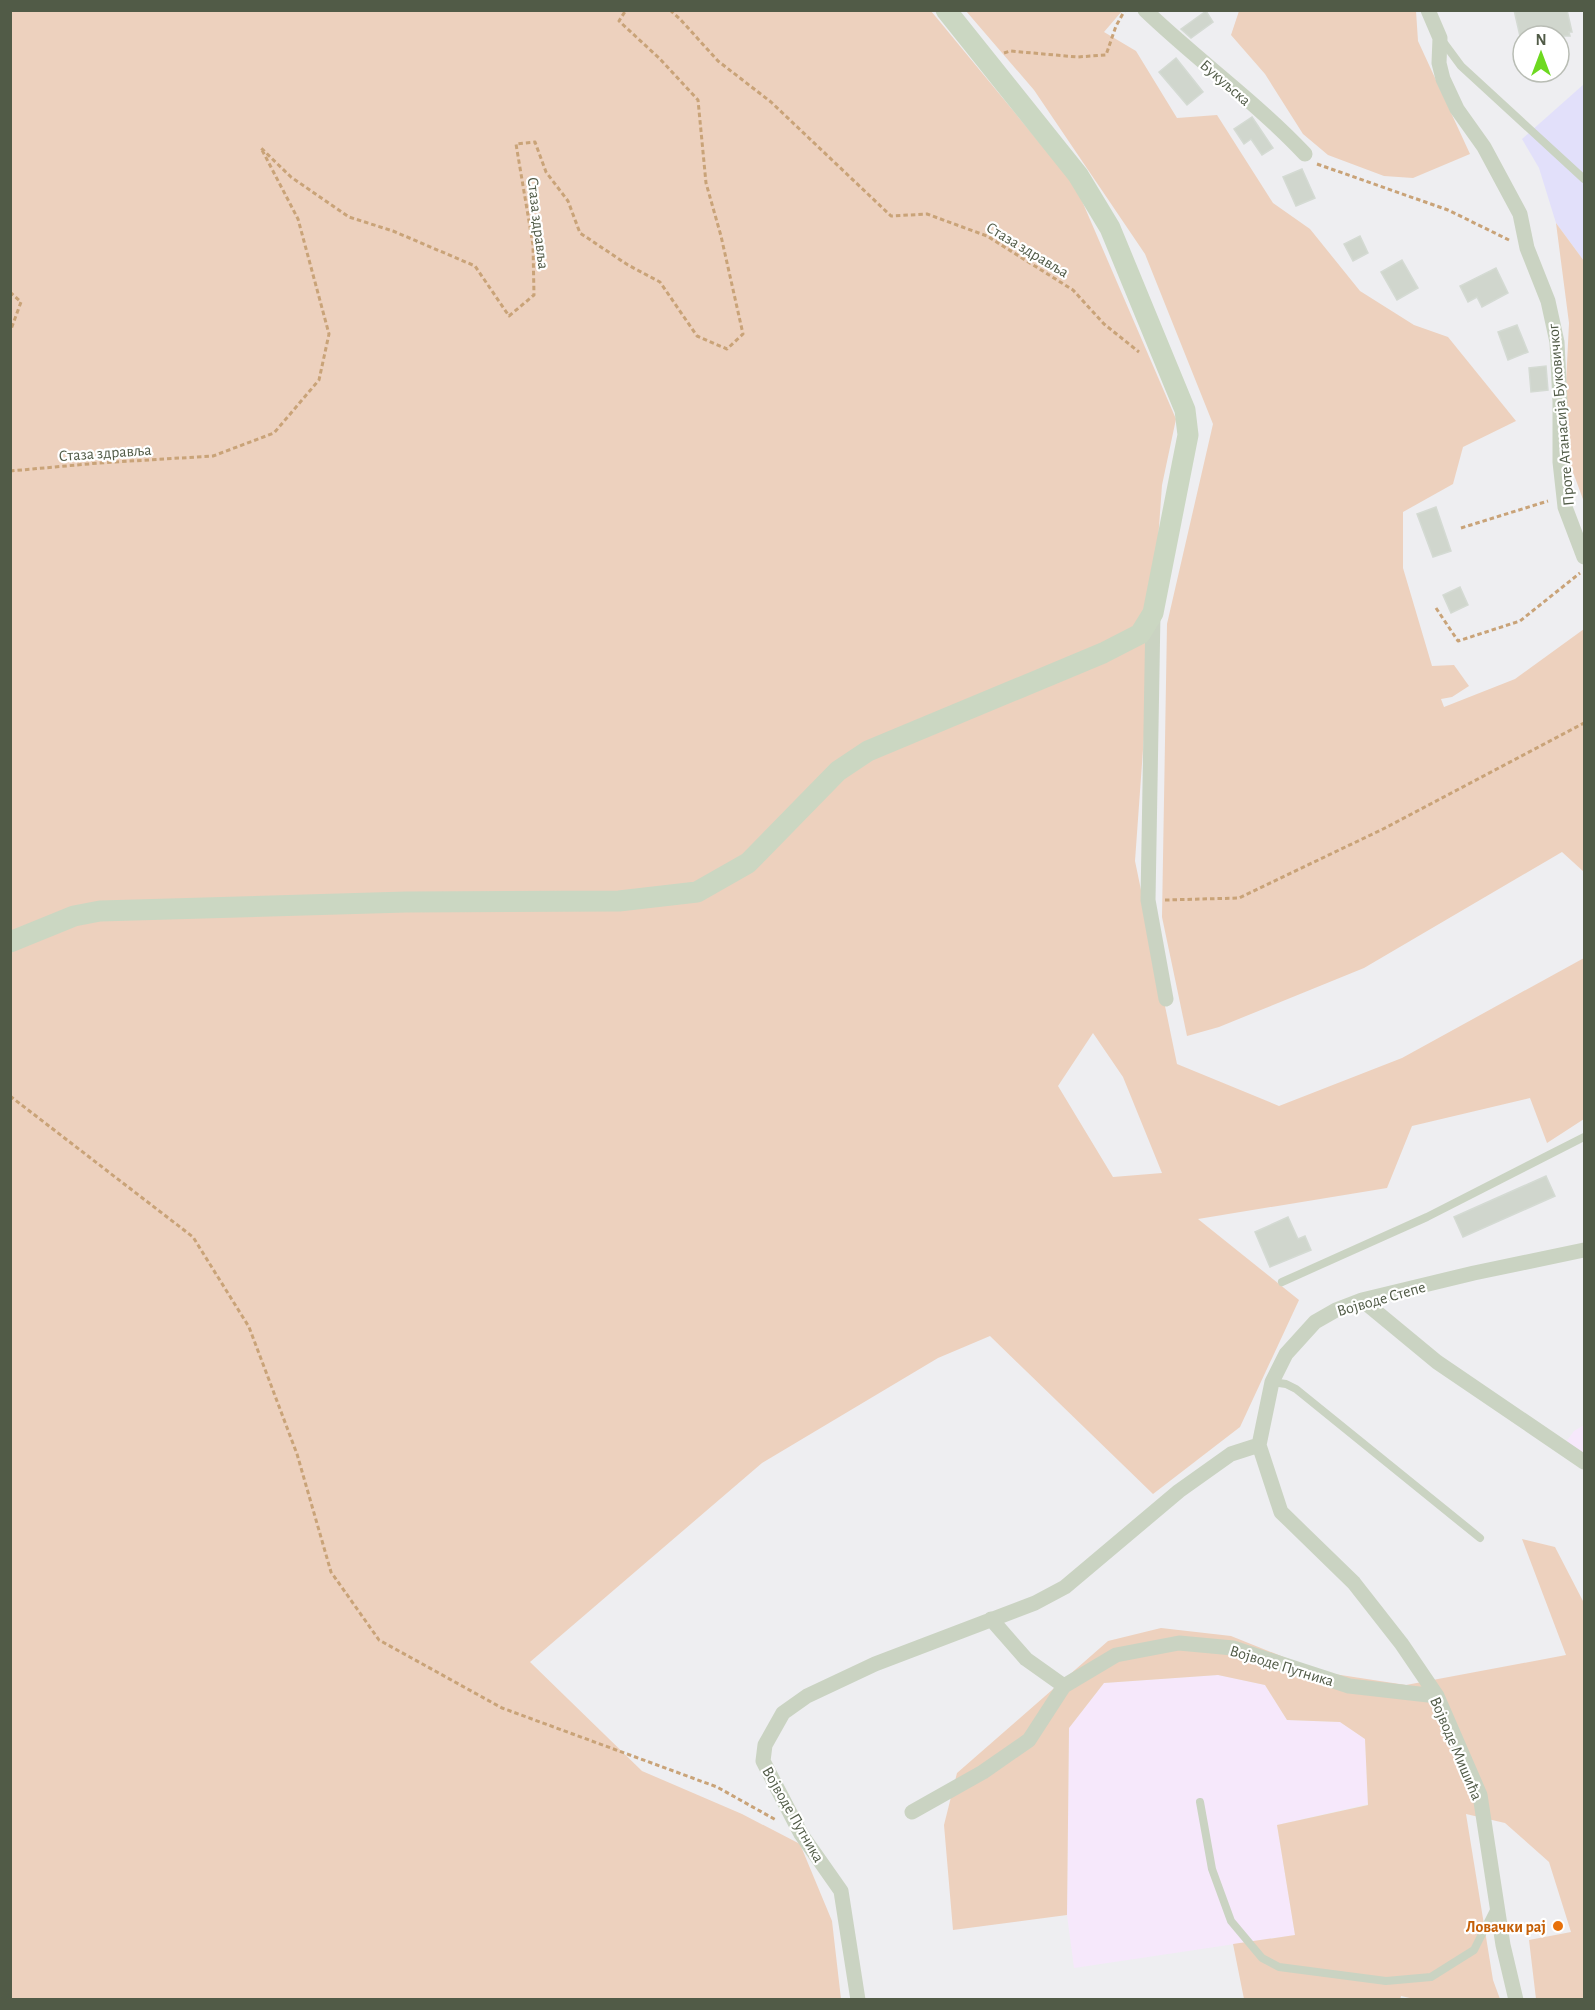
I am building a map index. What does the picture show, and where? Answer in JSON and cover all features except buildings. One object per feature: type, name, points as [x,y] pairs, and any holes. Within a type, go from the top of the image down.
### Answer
[{"type":"street","points":[[946,10],[1078,175],[1110,228],[1185,410],[1188,435],[1153,612],[1148,900],[1166,999]]},
{"type":"street","name":"Букуљска","points":[[1145,10],[1172,36],[1288,135],[1305,154]]},
{"type":"street","name":"Проте Атанасија Буковичког","points":[[1428,10],[1440,38],[1439,63],[1443,79],[1457,109],[1484,147],[1520,214],[1527,248],[1548,301],[1557,342],[1560,462],[1565,507],[1584,557]]},
{"type":"street","points":[[10,942],[74,916],[100,911],[406,902],[620,901],[697,892],[748,864],[837,771],[868,751],[1103,653],[1140,634],[1153,612]]},
{"type":"street","name":"Војводе Степе","points":[[1259,1445],[1272,1382],[1286,1354],[1315,1322],[1336,1310],[1362,1300],[1584,1250]]},
{"type":"street","points":[[1362,1300],[1437,1362],[1584,1462]]},
{"type":"street","name":"Војводе Путника","points":[[858,2000],[841,1891],[801,1834],[763,1761],[765,1745],[783,1713],[807,1696],[875,1664],[1035,1603],[1065,1587],[1179,1491],[1231,1454],[1259,1445]]},
{"type":"street","name":"Војводе Мишића","points":[[1259,1445],[1281,1512],[1354,1584],[1401,1643],[1437,1696],[1480,1795],[1503,1945],[1516,2000]]},
{"type":"street","points":[[991,1619],[1026,1659],[1064,1686]]},
{"type":"street","name":"Војводе Путника","points":[[912,1812],[983,1772],[1029,1740],[1064,1686],[1116,1654],[1179,1643],[1233,1648],[1349,1686],[1437,1696]]},
{"type":"lane","points":[[1440,38],[1461,66],[1584,179]]},
{"type":"lane","points":[[1282,1282],[1426,1217],[1584,1137]]},
{"type":"lane","points":[[1272,1382],[1286,1384],[1296,1389],[1480,1538]]},
{"type":"lane","points":[[1200,1802],[1212,1869],[1231,1921],[1262,1959],[1279,1967],[1386,1981],[1431,1977],[1474,1950],[1497,1904]]},
{"type":"path","name":"Стаза здравља","points":[[10,471],[213,456],[274,433],[319,380],[329,334],[298,219],[261,148],[291,177],[349,218],[393,231],[475,266],[509,316],[534,295],[533,244],[516,144],[535,142],[546,172],[568,201],[580,232],[628,265],[660,282],[697,336],[727,349],[743,334],[721,236],[706,183],[698,100],[620,21],[626,10]]},
{"type":"path","name":"Стаза здравља","points":[[670,10],[718,61],[771,102],[891,216],[927,214],[987,236],[1073,290],[1104,324],[1146,358]]},
{"type":"path","points":[[983,58],[1010,51],[1077,57],[1106,55],[1116,26],[1125,10]]},
{"type":"path","points":[[1305,154],[1316,164],[1449,210],[1527,248]]},
{"type":"path","points":[[10,292],[21,302],[10,332]]},
{"type":"path","points":[[1461,528],[1564,496]]},
{"type":"path","points":[[1436,608],[1458,641],[1520,621],[1584,570]]},
{"type":"path","points":[[1148,900],[1239,898],[1383,829],[1584,723]]},
{"type":"path","points":[[10,1096],[193,1237],[249,1327],[297,1454],[331,1572],[379,1640],[502,1707],[717,1787],[801,1834]]},
{"type":"shaded area","points":[[11,11],[931,11],[1076,187],[1176,419],[1162,485],[1135,861],[1177,1064],[1279,1106],[1402,1058],[1584,958],[1584,1119],[1547,1143],[1530,1098],[1412,1126],[1387,1188],[1198,1219],[1299,1300],[1240,1427],[1153,1494],[990,1336],[938,1358],[762,1463],[530,1662],[642,1771],[742,1814],[800,1844],[832,1921],[841,1999],[11,2000]],"holes":[[[1093,1033],[1123,1077],[1162,1173],[1113,1177],[1058,1086]]]},
{"type":"shaded area","points":[[966,11],[1122,11],[1104,32],[1136,51],[1177,118],[1217,115],[1273,203],[1310,229],[1360,291],[1414,325],[1448,337],[1516,421],[1463,447],[1453,484],[1403,512],[1403,568],[1432,666],[1454,665],[1469,686],[1452,697],[1441,699],[1444,707],[1515,679],[1584,629],[1584,872],[1562,852],[1364,968],[1219,1027],[1187,1036],[1162,917],[1167,624],[1213,424],[1145,254],[1034,90]]},
{"type":"shaded area","points":[[1239,11],[1416,11],[1418,41],[1470,154],[1413,178],[1384,176],[1328,155],[1303,134],[1265,74],[1231,35]]},
{"type":"shaded area","points":[[1584,84],[1584,261],[1556,223],[1539,168],[1522,139]]},
{"type":"shaded area","points":[[1556,223],[1584,261],[1584,502],[1563,445],[1569,323]]},
{"type":"shaded area","points":[[1584,1425],[1584,1468],[1560,1450],[1574,1431]]},
{"type":"shaded area","points":[[1522,1539],[1555,1547],[1584,1603],[1584,1999],[1536,1999],[1529,1940],[1571,1932],[1549,1862],[1505,1823],[1466,1814],[1493,1980],[1500,1999],[1419,2000],[1401,1996],[1400,2000],[1244,1999],[1233,1944],[1295,1935],[1277,1825],[1368,1805],[1365,1739],[1340,1722],[1287,1720],[1265,1685],[1218,1675],[1104,1683],[1069,1728],[1067,1915],[953,1930],[944,1825],[957,1773],[1108,1641],[1161,1628],[1231,1636],[1321,1672],[1406,1685],[1566,1655]]},
{"type":"shaded area","points":[[1218,1675],[1265,1685],[1287,1720],[1340,1722],[1365,1739],[1368,1804],[1277,1825],[1295,1935],[1074,1968],[1067,1915],[1069,1728],[1104,1683]]},
{"type":"place","name":"Ловачки рај","points":[[1558,1926]]}]
